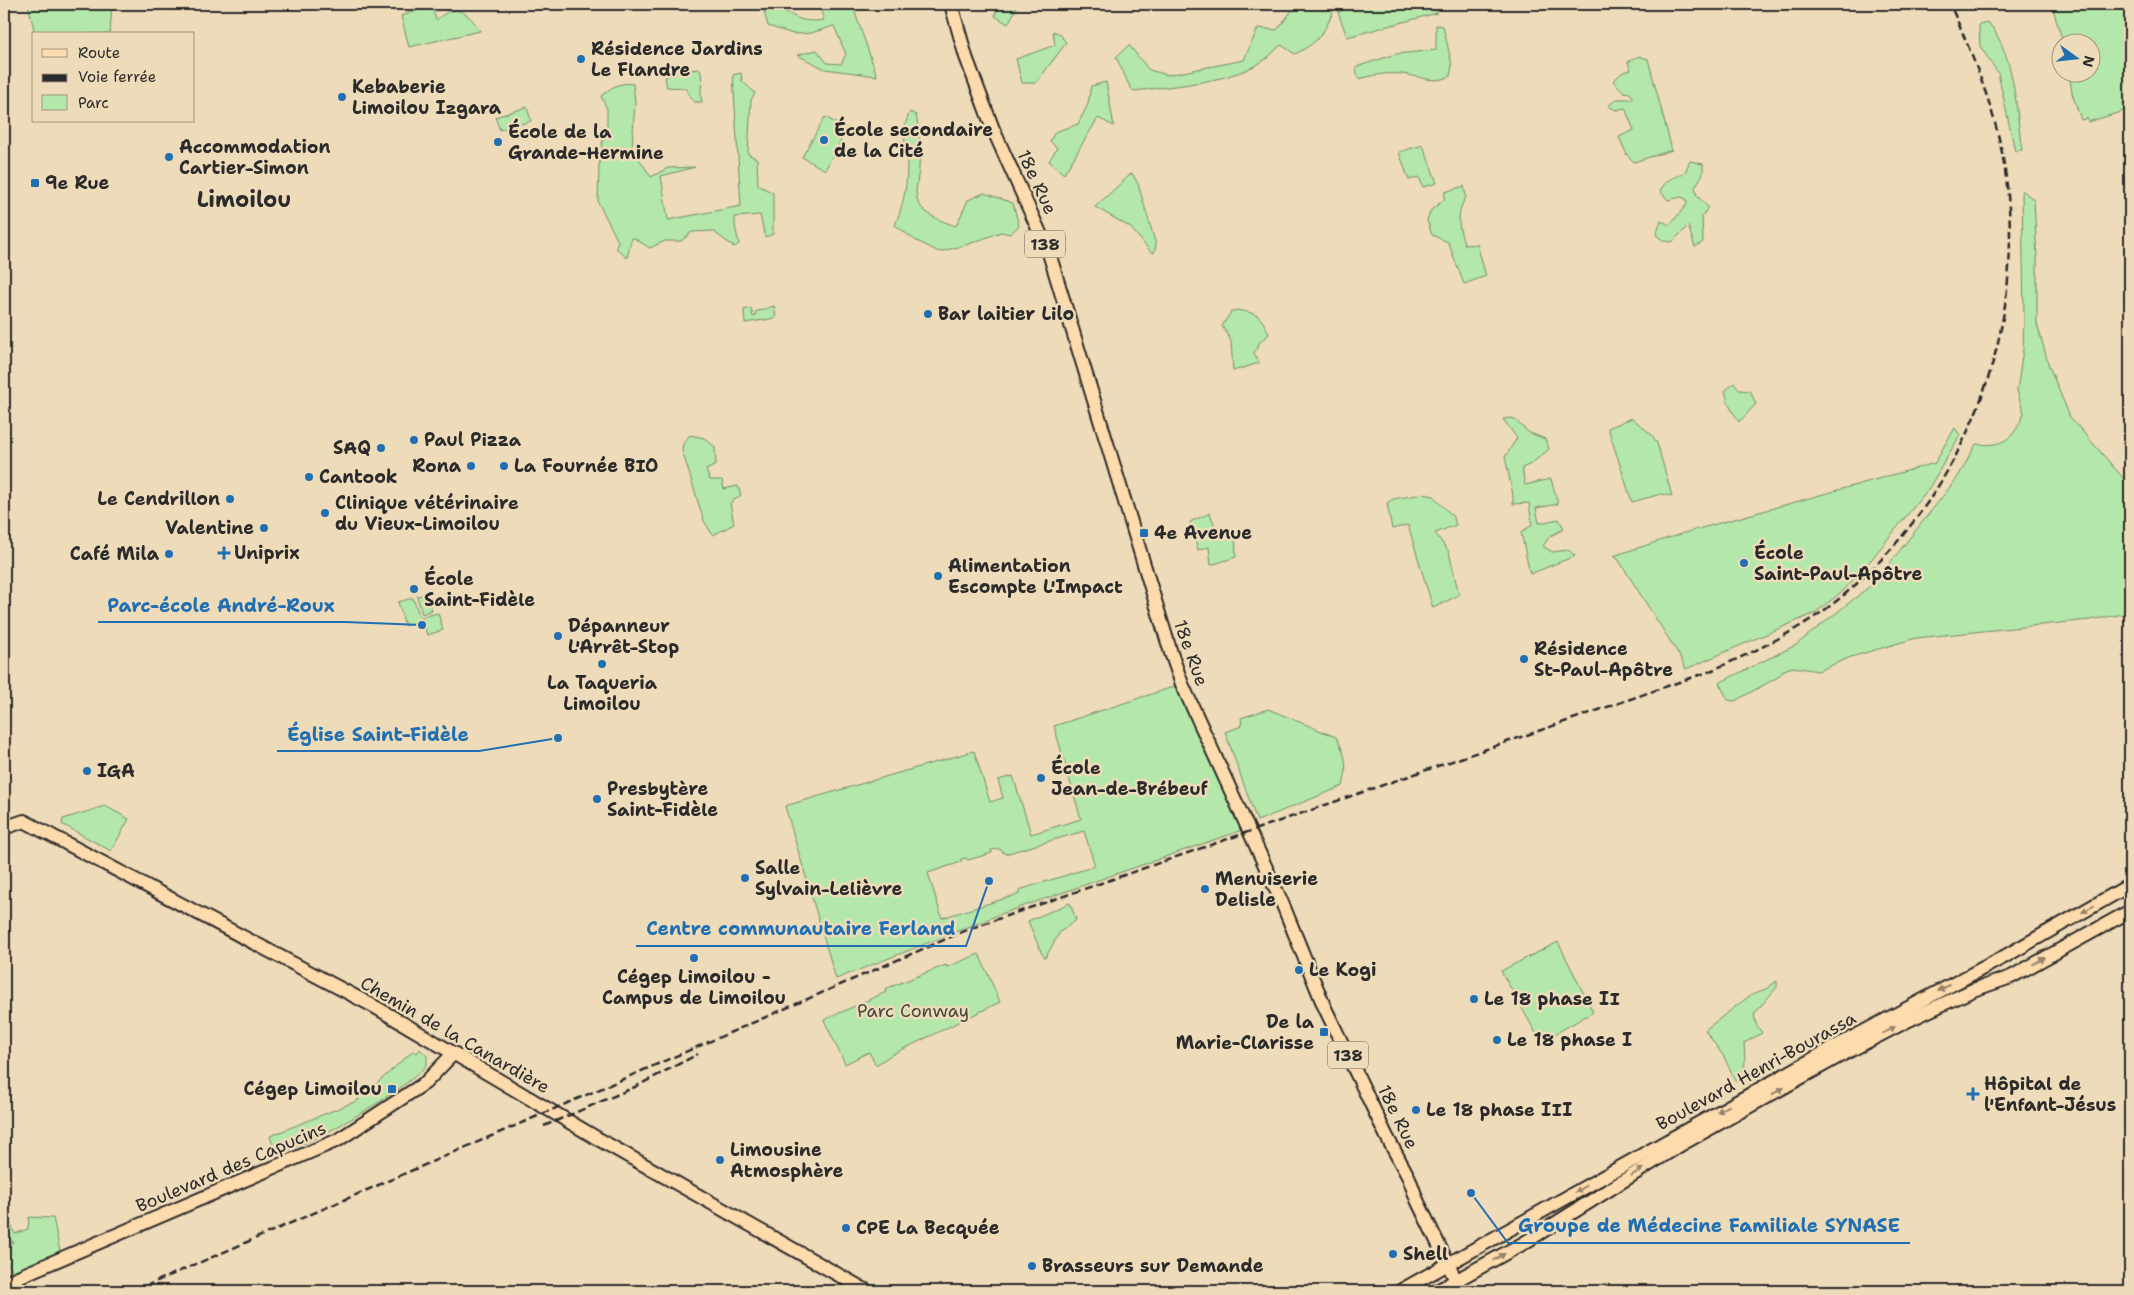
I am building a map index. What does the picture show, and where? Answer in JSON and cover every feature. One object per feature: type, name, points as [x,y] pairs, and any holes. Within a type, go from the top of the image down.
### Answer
[{"type":"main road","name":"18e Rue","points":[[951,4],[966,57],[993,129],[1048,253],[1170,654],[1283,905],[1324,1006],[1387,1137],[1409,1178],[1417,1200],[1458,1286]]},
{"type":"main road","name":"Chemin de la Canardière","points":[[4,828],[24,821],[369,1004],[600,1140],[867,1290]]},
{"type":"main road","name":"Boulevard Henri-Bourassa","points":[[1400,1291],[1831,1048],[2002,958],[2130,886]]},
{"type":"main road","name":"Boulevard Henri-Bourassa","points":[[1437,1291],[1458,1286],[1682,1144],[1836,1058],[1909,1020],[1973,990],[2011,976],[2130,911]]},
{"type":"main road","name":"Boulevard des Capucins","points":[[4,1283],[338,1140],[425,1083],[454,1053]]},
{"type":"green space","points":[[28,4],[112,4],[110,32],[35,32]]},
{"type":"green space","points":[[421,4],[431,4],[436,20],[449,12],[460,11],[471,19],[480,31],[409,47],[401,16],[422,9]]},
{"type":"green space","points":[[778,4],[799,19],[810,21],[824,20],[820,7],[825,4],[852,4],[877,76],[825,69],[797,55],[817,50],[827,63],[841,64],[846,54],[834,26],[811,33],[793,34],[768,26],[764,11]]},
{"type":"green space","points":[[997,4],[1015,4],[1016,9],[1008,24],[995,16]]},
{"type":"green space","points":[[1297,4],[1329,4],[1333,12],[1326,27],[1314,42],[1295,54],[1281,45],[1267,58],[1254,66],[1222,78],[1185,85],[1134,91],[1130,87],[1116,57],[1129,45],[1149,70],[1168,75],[1244,60],[1258,28],[1277,30]]},
{"type":"green space","points":[[1362,4],[1433,4],[1437,13],[1347,37],[1338,12]]},
{"type":"green space","points":[[2050,4],[2130,4],[2130,109],[2088,122],[2087,118],[2081,120],[2070,82],[2102,82],[2102,32],[2060,32]]},
{"type":"green space","points":[[1988,22],[1997,35],[2009,66],[2016,100],[2022,150],[2015,151],[1998,73],[1980,46],[1979,24]]},
{"type":"green space","points":[[1436,25],[1443,26],[1452,65],[1450,76],[1444,79],[1432,80],[1390,74],[1358,79],[1356,67],[1396,54],[1436,50]]},
{"type":"green space","points":[[1053,31],[1060,34],[1066,43],[1036,83],[1022,83],[1016,59],[1055,45]]},
{"type":"green space","points":[[1639,56],[1648,59],[1672,150],[1634,162],[1627,155],[1619,137],[1634,130],[1625,108],[1616,110],[1608,106],[1617,99],[1634,99],[1630,93],[1624,92],[1613,81],[1623,72],[1631,70],[1628,62]]},
{"type":"green space","points":[[700,69],[702,102],[694,102],[685,88],[667,87],[665,77],[680,71]]},
{"type":"green space","points":[[741,73],[742,81],[755,93],[751,100],[748,154],[757,159],[758,185],[773,193],[773,234],[765,237],[760,215],[735,217],[739,244],[734,247],[713,231],[692,232],[681,241],[665,241],[650,248],[632,237],[627,258],[616,248],[618,241],[598,202],[599,166],[607,125],[607,109],[601,96],[616,86],[633,84],[635,102],[632,148],[651,177],[668,168],[695,167],[661,176],[668,220],[741,206],[733,75]]},
{"type":"green space","points":[[1106,82],[1114,126],[1098,118],[1064,174],[1049,161],[1057,148],[1050,141],[1055,132],[1078,124],[1088,104],[1091,86]]},
{"type":"green space","points":[[527,107],[531,121],[500,130],[495,117]]},
{"type":"green space","points":[[910,112],[916,115],[918,128],[919,169],[916,191],[917,200],[922,208],[936,218],[956,226],[968,200],[984,193],[1013,203],[1019,226],[1010,234],[1001,232],[969,244],[939,252],[915,240],[895,225],[902,204],[907,174],[905,132]]},
{"type":"green space","points":[[825,117],[847,129],[825,170],[802,157]]},
{"type":"green space","points":[[1423,145],[1437,183],[1423,187],[1419,177],[1409,180],[1399,152]]},
{"type":"green space","points":[[1690,161],[1703,164],[1703,174],[1695,187],[1697,196],[1708,207],[1702,217],[1703,242],[1695,247],[1688,226],[1672,242],[1664,241],[1656,235],[1661,221],[1670,225],[1687,204],[1686,199],[1681,197],[1668,200],[1660,191],[1670,180],[1684,174]]},
{"type":"green space","points":[[1132,173],[1138,184],[1156,245],[1154,253],[1150,251],[1130,227],[1095,207]]},
{"type":"green space","points":[[1464,186],[1466,197],[1459,215],[1461,233],[1465,245],[1477,244],[1486,276],[1464,284],[1448,242],[1432,235],[1427,220],[1431,210],[1444,200],[1445,192]]},
{"type":"green space","points":[[2022,190],[2034,200],[2037,259],[2037,324],[2049,366],[2070,417],[2130,486],[2130,603],[2124,614],[2089,620],[1916,638],[1851,657],[1818,671],[1793,667],[1784,670],[1778,677],[1735,701],[1728,700],[1719,683],[1796,645],[1874,583],[1958,477],[1976,444],[1986,445],[2001,442],[2012,435],[2016,429],[2024,413],[2017,391],[2023,349],[2024,319]]},
{"type":"green space","points":[[774,306],[776,318],[745,323],[744,310],[751,308],[753,317],[756,316],[755,312]]},
{"type":"green space","points":[[1237,310],[1257,316],[1263,322],[1269,334],[1260,342],[1254,353],[1259,363],[1233,371],[1231,341],[1222,326],[1231,312]]},
{"type":"green space","points":[[1734,383],[1739,390],[1750,391],[1756,404],[1739,422],[1729,405],[1725,391]]},
{"type":"green space","points":[[1513,418],[1528,432],[1545,439],[1549,449],[1531,464],[1522,468],[1525,485],[1551,479],[1558,504],[1536,508],[1539,523],[1559,519],[1564,529],[1550,536],[1543,546],[1552,552],[1569,550],[1575,556],[1530,574],[1521,532],[1532,525],[1529,503],[1513,504],[1513,495],[1505,457],[1517,438],[1503,419]]},
{"type":"green space","points":[[1632,418],[1652,435],[1657,443],[1672,496],[1661,494],[1632,502],[1608,428]]},
{"type":"green space","name":"École Saint-Paul-Apôtre","points":[[1955,428],[1960,435],[1929,488],[1866,566],[1844,590],[1815,613],[1686,669],[1618,559],[1613,556],[1684,533],[1935,463]]},
{"type":"green space","points":[[690,435],[704,438],[715,447],[716,465],[706,470],[710,480],[722,480],[724,489],[738,486],[741,495],[730,503],[734,524],[713,535],[704,521],[682,450],[683,444]]},
{"type":"green space","points":[[1424,494],[1434,496],[1450,513],[1456,525],[1435,533],[1449,552],[1459,595],[1433,608],[1408,525],[1392,529],[1387,503],[1393,499]]},
{"type":"green space","points":[[1210,513],[1219,538],[1235,532],[1236,557],[1211,565],[1209,547],[1198,550],[1190,522]]},
{"type":"green space","points":[[426,594],[432,610],[422,614],[417,596]]},
{"type":"green space","points":[[413,598],[421,620],[405,626],[398,602]]},
{"type":"green space","points":[[438,613],[443,630],[427,635],[422,617]]},
{"type":"green space","points":[[1182,684],[1248,828],[1001,914],[836,979],[785,806],[974,751],[990,802],[1003,798],[998,780],[1013,776],[1031,834],[1081,819],[1054,726]],"holes":[[[1084,831],[1095,866],[1019,890],[1019,894],[942,918],[928,873],[961,862],[961,859],[966,858],[968,860],[992,853],[991,850],[1000,849],[1005,854]]]},
{"type":"green space","points":[[1268,709],[1336,737],[1342,749],[1346,766],[1343,786],[1257,821],[1225,732],[1242,726],[1241,718]]},
{"type":"green space","points":[[105,806],[129,819],[111,851],[62,824],[63,819]]},
{"type":"green space","points":[[1070,903],[1076,920],[1060,932],[1045,958],[1028,921]]},
{"type":"green space","points":[[1558,942],[1593,1012],[1541,1042],[1501,971]]},
{"type":"green space","name":"Parc Conway","points":[[979,954],[1000,1002],[891,1055],[876,1065],[869,1052],[845,1064],[824,1020],[886,992],[885,989]]},
{"type":"green space","points":[[1777,981],[1777,987],[1754,1014],[1756,1024],[1762,1033],[1744,1043],[1745,1062],[1742,1078],[1736,1082],[1724,1057],[1705,1030],[1752,994],[1766,989]]},
{"type":"green space","points":[[420,1049],[427,1056],[427,1063],[419,1073],[403,1086],[331,1130],[308,1142],[276,1153],[270,1136],[359,1100],[357,1092],[375,1085],[413,1051],[417,1053]]},
{"type":"green space","points":[[4,1209],[15,1234],[28,1229],[29,1217],[53,1218],[61,1256],[13,1271],[7,1262],[4,1262],[4,1248],[14,1242],[4,1240]]},
{"type":"railway","points":[[134,1291],[969,929],[1708,672],[1780,638],[1830,606],[1889,551],[1927,502],[1959,450],[1983,394],[1999,336],[2008,275],[2009,214],[2002,153],[1987,96],[1950,4]]},
{"type":"railway","points":[[544,1126],[635,1087],[698,1054]]},
{"type":"place","name":"Résidence Jardins Le Flandre","points":[[581,59]]},
{"type":"place","name":"Kebaberie Limoilou Izgara","points":[[342,97]]},
{"type":"place","name":"École secondaire de la Cité","points":[[824,140]]},
{"type":"place","name":"École de la Grande-Hermine","points":[[498,142]]},
{"type":"place","name":"Accommodation Cartier-Simon","points":[[169,157]]},
{"type":"place","name":"9e Rue","points":[[35,183]]},
{"type":"place","name":"Bar laitier Lilo","points":[[928,314]]},
{"type":"place","name":"Paul Pizza","points":[[414,440]]},
{"type":"place","name":"SAQ","points":[[381,448]]},
{"type":"place","name":"Rona","points":[[471,466]]},
{"type":"place","name":"La Fournée BIO","points":[[504,466]]},
{"type":"place","name":"Cantook","points":[[309,477]]},
{"type":"place","name":"Le Cendrillon","points":[[230,499]]},
{"type":"place","name":"Clinique vétérinaire du Vieux-Limoilou","points":[[325,513]]},
{"type":"place","name":"Valentine","points":[[264,528]]},
{"type":"place","name":"4e Avenue","points":[[1144,533]]},
{"type":"place","name":"Uniprix","points":[[224,553]]},
{"type":"place","name":"Café Mila","points":[[169,554]]},
{"type":"place","name":"École Saint-Paul-Apôtre","points":[[1744,563]]},
{"type":"place","name":"Alimentation Escompte L'Impact","points":[[938,576]]},
{"type":"place","name":"École Saint-Fidèle","points":[[414,589]]},
{"type":"place","name":"Parc-école André-Roux","points":[[422,625]]},
{"type":"place","name":"Dépanneur L'Arrêt-Stop","points":[[558,636]]},
{"type":"place","name":"Résidence St-Paul-Apôtre","points":[[1524,659]]},
{"type":"place","name":"La Taqueria Limoilou","points":[[602,664]]},
{"type":"place","name":"Église Saint-Fidèle","points":[[558,738]]},
{"type":"place","name":"IGA","points":[[87,771]]},
{"type":"place","name":"École Jean-de-Brébeuf","points":[[1041,778]]},
{"type":"place","name":"Presbytère Saint-Fidèle","points":[[597,799]]},
{"type":"place","name":"Salle Sylvain-Lelièvre","points":[[745,878]]},
{"type":"place","name":"Centre communautaire Ferland","points":[[989,881]]},
{"type":"place","name":"Menuiserie Delisle","points":[[1205,889]]},
{"type":"place","name":"Cégep Limoilou - Campus de Limoilou","points":[[694,958]]},
{"type":"place","name":"Le Kogi","points":[[1299,970]]},
{"type":"place","name":"Le 18 phase II","points":[[1474,999]]},
{"type":"place","name":"De la Marie-Clarisse","points":[[1324,1032]]},
{"type":"place","name":"Le 18 phase I","points":[[1497,1040]]},
{"type":"place","name":"Cégep Limoilou","points":[[392,1089]]},
{"type":"place","name":"Hôpital de l'Enfant-Jésus","points":[[1973,1094]]},
{"type":"place","name":"Le 18 phase III","points":[[1416,1110]]},
{"type":"place","name":"Limousine Atmosphère","points":[[720,1160]]},
{"type":"place","name":"Groupe de Médecine Familiale SYNASE","points":[[1471,1193]]},
{"type":"place","name":"CPE La Becquée","points":[[846,1228]]},
{"type":"place","name":"Shell","points":[[1393,1254]]},
{"type":"place","name":"Brasseurs sur Demande","points":[[1032,1266]]},
{"type":"district","name":"Limoilou","points":[[244,199]]}]
